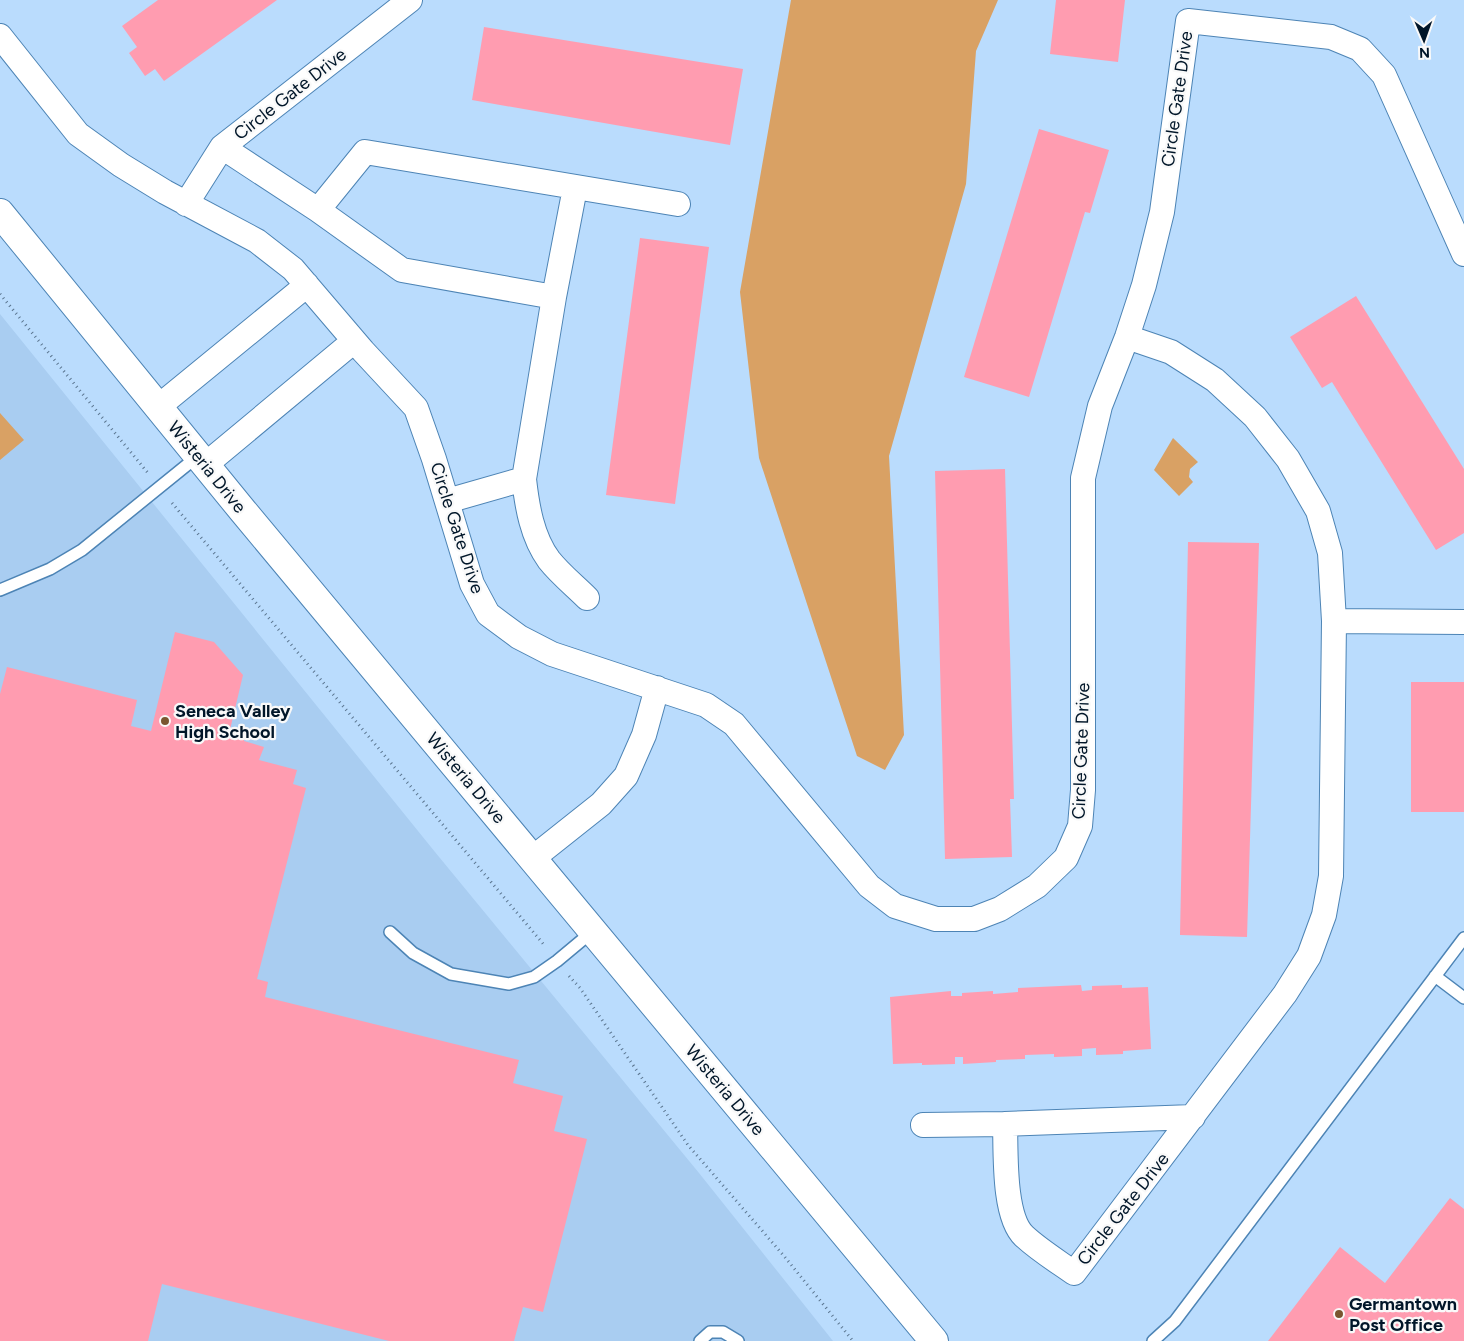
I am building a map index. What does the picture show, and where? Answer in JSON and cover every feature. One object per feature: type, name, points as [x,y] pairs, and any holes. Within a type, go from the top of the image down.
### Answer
[{"type":"street","name":"Circle Gate Drive","points":[[186,204],[222,147],[410,0]]},
{"type":"street","name":"Circle Gate Drive","points":[[0,36],[78,134],[121,165],[186,204],[256,242],[293,269],[354,341],[416,408],[434,459],[472,584],[488,614],[519,637],[552,654],[706,705],[734,724],[869,886],[895,906],[936,919],[974,919],[1000,909],[1037,886],[1066,858],[1080,826],[1083,790],[1083,478],[1100,406],[1144,285],[1162,212],[1188,21],[1331,37],[1360,49],[1384,75],[1464,254]]},
{"type":"street","points":[[222,147],[318,210],[402,270],[554,297]]},
{"type":"street","points":[[318,210],[365,152],[678,204]]},
{"type":"street","points":[[575,188],[554,297],[524,479],[527,503],[535,533],[549,559],[587,598]]},
{"type":"street","name":"Wisteria Drive","points":[[0,213],[158,407],[934,1341]]},
{"type":"street","points":[[158,407],[308,285]]},
{"type":"street","name":"Circle Gate Drive","points":[[1005,1124],[1007,1190],[1013,1216],[1022,1235],[1074,1273],[1285,994],[1308,956],[1324,915],[1331,876],[1334,621],[1330,554],[1318,511],[1288,460],[1255,417],[1215,380],[1171,352],[1126,337]]},
{"type":"street","points":[[202,460],[354,341]]},
{"type":"street","points":[[447,501],[524,479]]},
{"type":"street","points":[[1334,621],[1464,622]]},
{"type":"street","points":[[532,858],[601,804],[626,776],[644,736],[657,688]]},
{"type":"street","points":[[923,1125],[1193,1117]]},
{"type":"lane","points":[[0,590],[50,569],[82,550],[159,487],[202,460]]},
{"type":"lane","points":[[390,932],[413,953],[450,974],[510,984],[534,977],[557,962],[593,931]]},
{"type":"lane","points":[[1153,1341],[1175,1321],[1464,938]]},
{"type":"lane","points":[[1435,976],[1464,998]]},
{"type":"lane","points":[[700,1341],[710,1332],[723,1332],[738,1341]]},
{"type":"path","points":[[0,294],[159,487],[580,988],[688,1145],[784,1256],[853,1341]]},
{"type":"shaded area","points":[[791,0],[998,0],[976,51],[966,184],[889,456],[904,735],[885,770],[857,756],[759,458],[740,292]]},
{"type":"shaded area","name":"Seneca Valley High School","points":[[0,314],[435,852],[699,1173],[833,1341],[0,1341]]},
{"type":"shaded area","points":[[0,413],[24,440],[0,460]]},
{"type":"shaded area","points":[[1173,438],[1198,462],[1190,469],[1189,477],[1193,482],[1179,496],[1154,470]]},
{"type":"building","points":[[158,0],[277,0],[164,81],[155,69],[145,76],[129,53],[137,47],[122,26]]},
{"type":"building","points":[[1056,0],[1125,0],[1118,62],[1050,54]]},
{"type":"building","points":[[484,27],[743,69],[730,145],[472,100]]},
{"type":"building","points":[[1039,129],[1109,150],[1090,213],[1085,212],[1029,397],[964,377]]},
{"type":"building","points":[[640,238],[709,247],[675,504],[606,495]]},
{"type":"building","points":[[1356,296],[1464,469],[1464,533],[1436,550],[1332,382],[1322,388],[1290,337]]},
{"type":"building","points":[[1005,469],[1014,799],[1010,799],[1012,857],[945,859],[935,471]]},
{"type":"building","points":[[1188,542],[1259,543],[1247,937],[1180,935]]},
{"type":"building","name":"Seneca Valley High School","points":[[175,632],[214,642],[243,675],[229,734],[244,737],[244,741],[264,747],[259,760],[297,770],[293,784],[306,788],[257,979],[268,982],[265,997],[519,1060],[513,1083],[563,1096],[554,1131],[587,1139],[543,1312],[523,1307],[514,1341],[389,1341],[162,1284],[148,1341],[0,1341],[0,694],[7,667],[137,700],[131,726],[151,731]]},
{"type":"building","points":[[1411,682],[1464,682],[1464,812],[1411,812]]},
{"type":"building","points":[[1081,985],[1082,991],[1092,990],[1092,986],[1122,985],[1122,988],[1148,987],[1151,1049],[1123,1051],[1123,1054],[1096,1055],[1096,1048],[1082,1049],[1082,1056],[1054,1057],[1054,1054],[1025,1055],[1025,1059],[963,1064],[963,1057],[955,1057],[955,1064],[893,1064],[890,997],[951,991],[951,996],[962,996],[962,993],[993,991],[993,994],[1018,992],[1018,988]]},
{"type":"building","points":[[1450,1198],[1464,1209],[1464,1341],[1268,1341],[1340,1247],[1385,1283]]},
{"type":"place","name":"Seneca Valley High School","points":[[165,721]]},
{"type":"place","name":"Germantown Post Office","points":[[1339,1314]]}]
